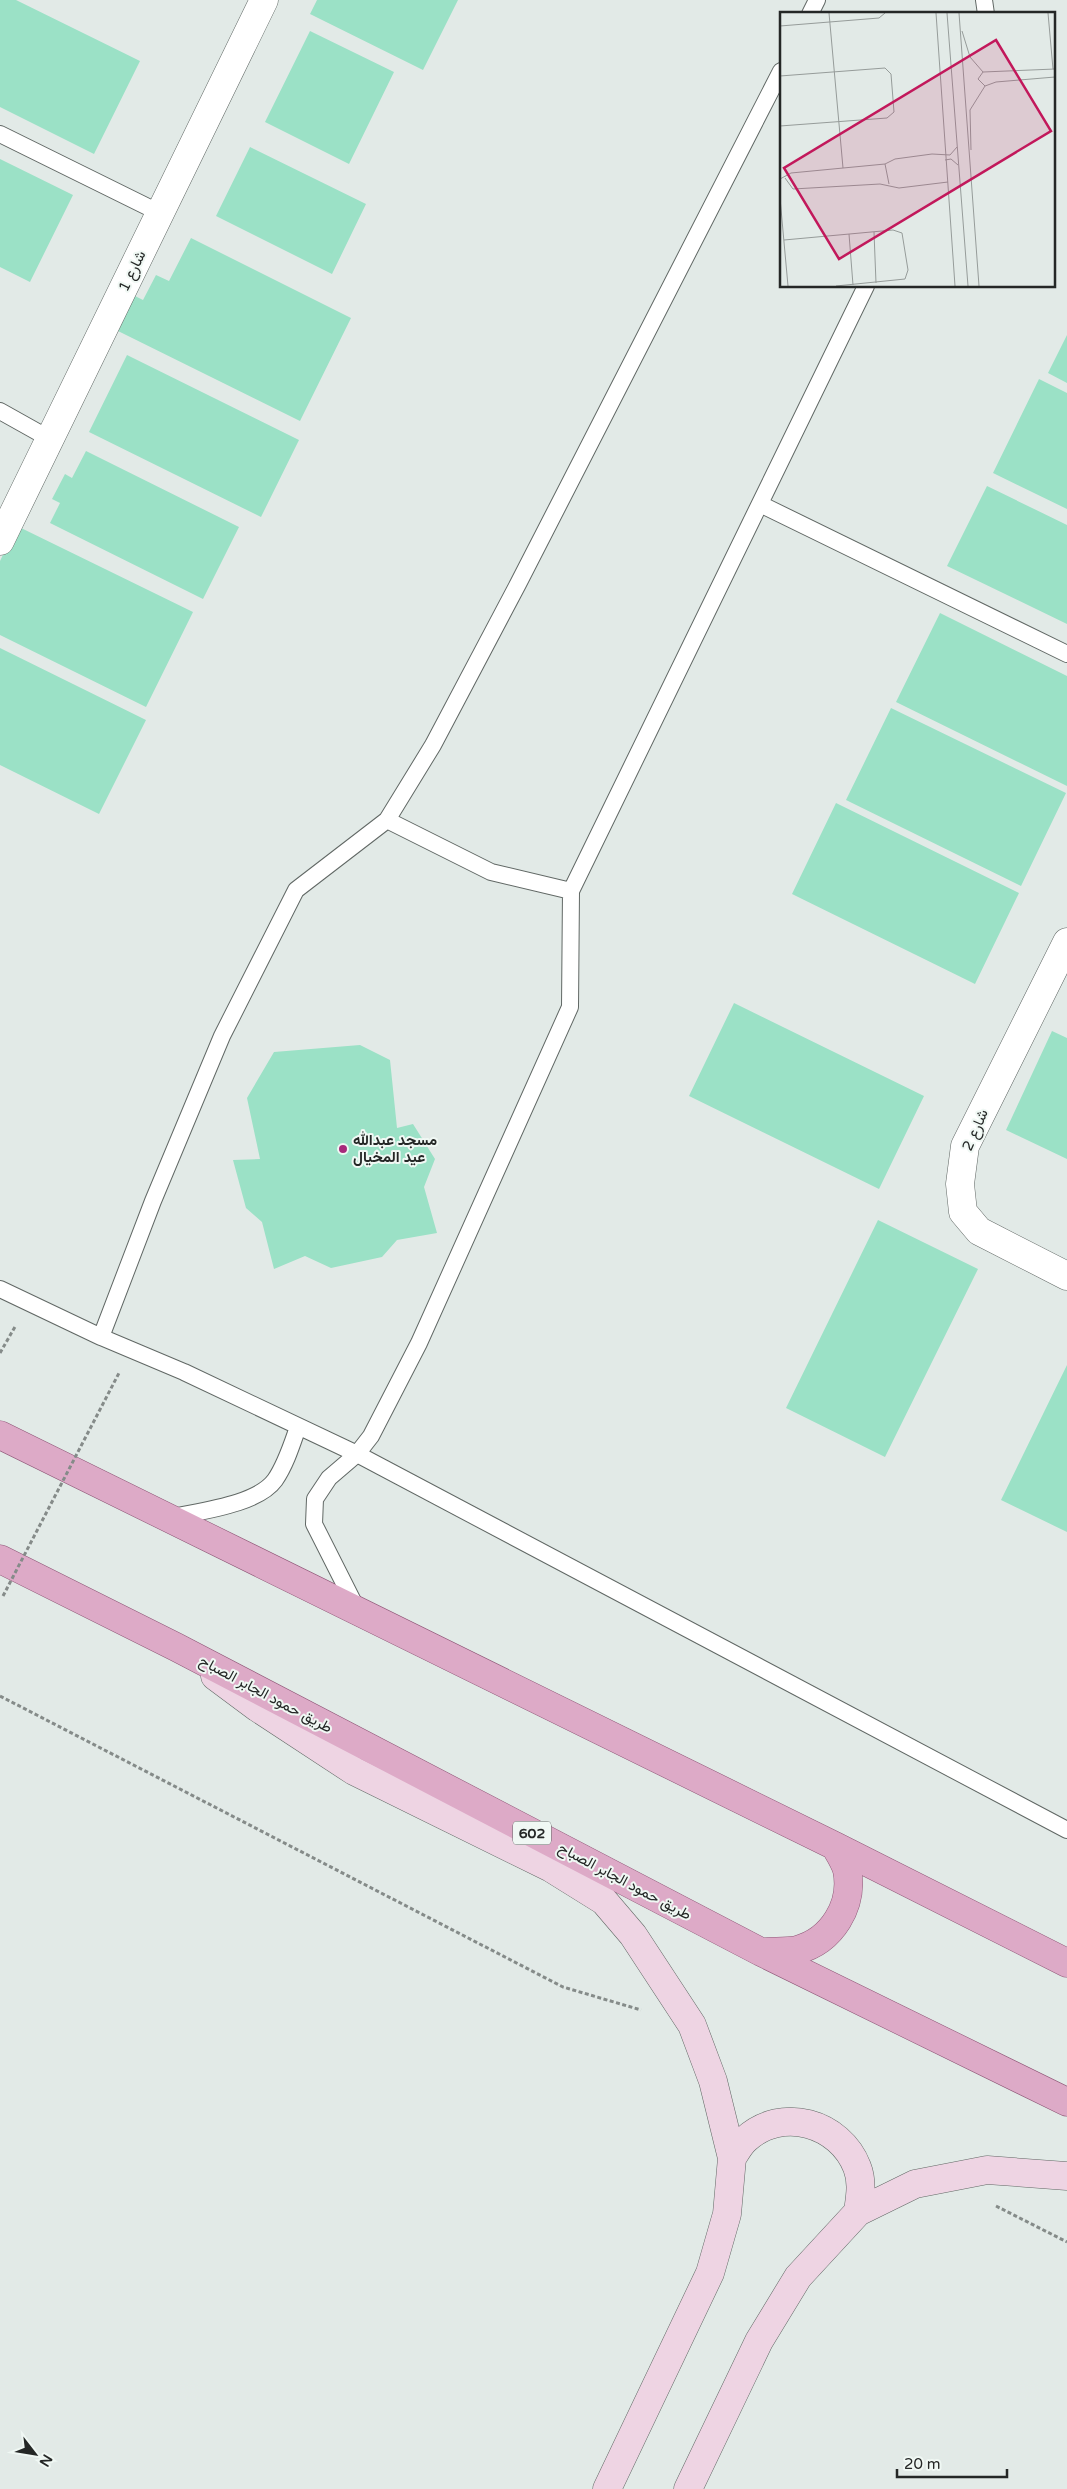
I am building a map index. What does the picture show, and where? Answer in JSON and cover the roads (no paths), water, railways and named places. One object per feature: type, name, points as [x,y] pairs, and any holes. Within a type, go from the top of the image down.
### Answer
[{"type":"main road","points":[[0,1435],[835,1846],[1067,1963]]},
{"type":"main road","name":"طريق حمود الجابر الصباح","points":[[0,1559],[176,1647],[761,1952],[1067,2102]]},
{"type":"main road","points":[[761,1952],[797,1950],[821,1939],[839,1920],[848,1896],[847,1869],[835,1846]]},
{"type":"street","name":"شارع 1","points":[[0,542],[264,0]]},
{"type":"street","name":"شارع 2","points":[[1067,942],[966,1146],[960,1184],[963,1212],[979,1232],[1067,1276]]},
{"type":"street","points":[[176,1647],[258,1708],[354,1771],[552,1868],[604,1901],[633,1935],[692,2025],[713,2081],[732,2158],[727,2214],[710,2274],[607,2489]]},
{"type":"street","points":[[732,2158],[746,2139],[765,2127],[787,2121],[809,2123],[830,2132],[847,2148],[857,2168],[861,2190],[858,2212]]},
{"type":"street","points":[[688,2489],[760,2341],[798,2277],[858,2212],[915,2184],[987,2170],[1067,2176]]},
{"type":"lane","points":[[811,12],[817,0]]},
{"type":"lane","points":[[101,1337],[152,1201],[222,1036],[296,890],[387,820],[433,745],[518,584],[780,73]]},
{"type":"lane","points":[[0,134],[160,213]]},
{"type":"lane","points":[[358,1611],[314,1524],[315,1499],[329,1478],[357,1454],[371,1436],[408,1368],[570,1007],[571,891],[865,288]]},
{"type":"lane","points":[[0,411],[50,439]]},
{"type":"lane","points":[[760,504],[1067,654]]},
{"type":"lane","points":[[387,820],[490,872],[571,891]]},
{"type":"lane","points":[[0,1289],[101,1337],[184,1372],[357,1454],[1067,1830]]},
{"type":"lane","points":[[168,1518],[252,1498],[275,1480],[289,1453],[298,1427]]},
{"type":"place","name":"مسجد عبدالله عيد المخيال","points":[[343,1149]]}]
